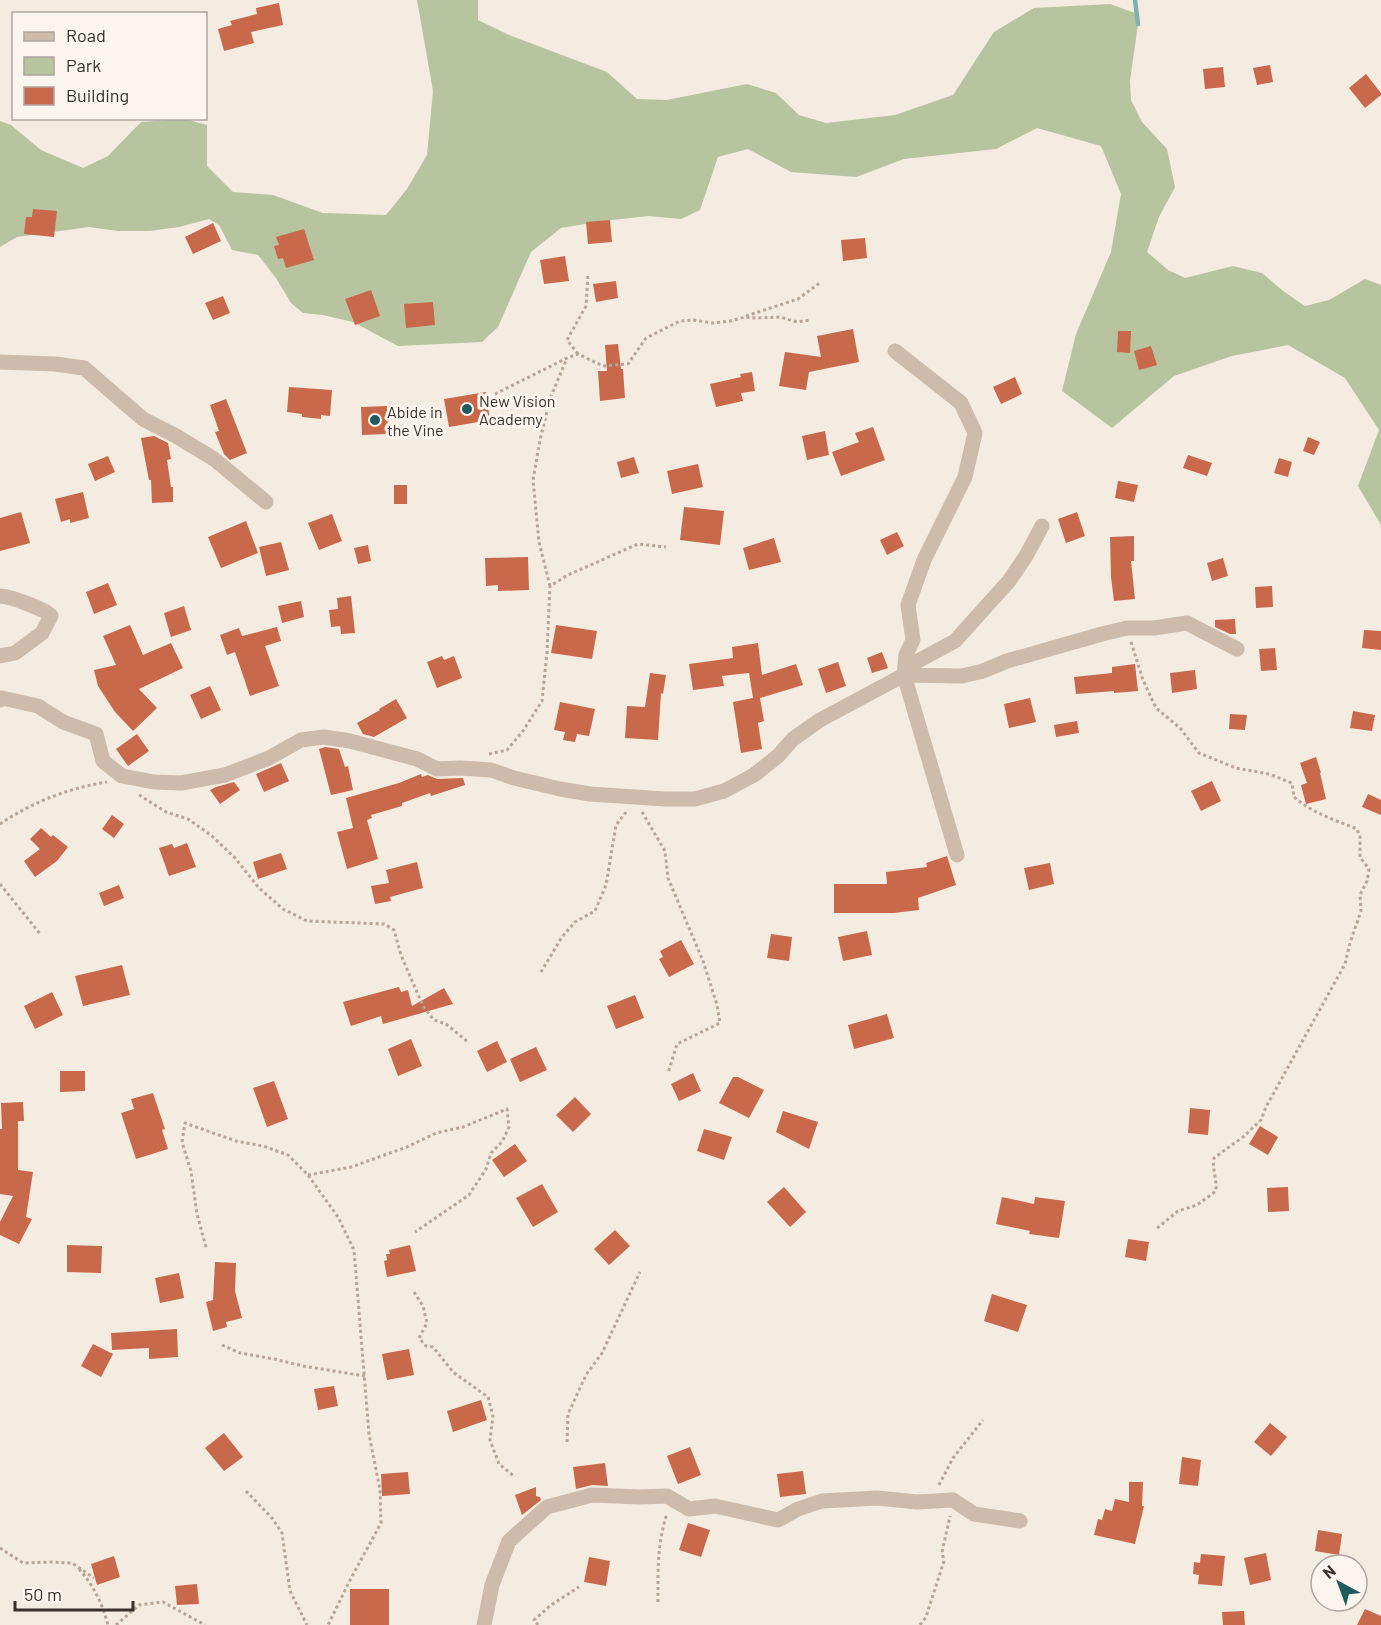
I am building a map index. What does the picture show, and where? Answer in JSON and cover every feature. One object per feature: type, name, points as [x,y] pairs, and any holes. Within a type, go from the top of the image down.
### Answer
[{"type":"street","points":[[895,351],[961,403],[975,433],[965,477],[924,560],[908,605],[913,640],[906,655],[904,672],[957,855]]},
{"type":"street","points":[[0,362],[55,364],[84,368],[143,419],[214,459],[266,502]]},
{"type":"street","points":[[0,700],[2,698],[38,706],[63,722],[96,734],[103,761],[122,776],[154,782],[181,783],[225,775],[269,758],[301,740],[324,737],[350,741],[417,759],[437,769],[491,770],[514,778],[590,794],[640,799],[695,799],[724,791],[754,775],[778,756],[793,739],[820,720],[955,641],[1009,581],[1042,526]]},
{"type":"street","points":[[0,596],[8,596],[46,610],[51,616],[42,633],[15,653],[0,656]]},
{"type":"street","points":[[904,672],[962,676],[983,671],[1007,661],[1127,628],[1154,628],[1187,623],[1237,649]]},
{"type":"street","points":[[484,1625],[492,1586],[510,1541],[547,1507],[592,1495],[668,1496],[689,1509],[715,1506],[778,1520],[798,1509],[822,1501],[877,1498],[916,1502],[953,1500],[974,1514],[1020,1521]]},
{"type":"path","points":[[588,275],[586,306],[567,340],[578,354],[603,366],[628,364],[646,338],[680,321],[713,323],[745,317],[798,299],[821,282]]},
{"type":"path","points":[[745,317],[780,317],[797,322],[810,320]]},
{"type":"path","points":[[495,394],[567,357],[578,354]]},
{"type":"path","points":[[482,769],[489,754],[507,750],[523,731],[542,701],[550,586],[539,542],[533,480],[550,399],[567,357]]},
{"type":"path","points":[[550,586],[568,575],[638,544],[666,547]]},
{"type":"path","points":[[1127,628],[1143,680],[1156,708],[1180,728],[1199,753],[1236,768],[1269,774],[1292,783],[1294,797],[1302,805],[1318,814],[1357,829],[1360,837],[1360,857],[1369,869],[1367,881],[1360,895],[1361,911],[1345,964],[1269,1100],[1261,1120],[1243,1137],[1214,1158],[1212,1167],[1217,1181],[1216,1191],[1197,1205],[1178,1210],[1156,1229]]},
{"type":"path","points":[[0,824],[40,801],[86,786],[110,782]]},
{"type":"path","points":[[139,795],[166,812],[188,819],[212,836],[235,858],[259,888],[284,909],[307,921],[384,924],[394,930],[401,955],[423,1006],[434,1020],[446,1024],[468,1042]]},
{"type":"path","points":[[541,972],[574,922],[595,911],[606,885],[616,825],[640,799],[665,851],[668,878],[703,961],[717,1005],[720,1023],[677,1044],[668,1073]]},
{"type":"path","points":[[0,884],[41,935]]},
{"type":"path","points":[[308,1175],[351,1167],[407,1147],[435,1133],[463,1127],[507,1109],[509,1127],[502,1142],[491,1153],[486,1169],[469,1195],[415,1232]]},
{"type":"path","points":[[206,1247],[197,1214],[191,1172],[182,1142],[185,1124],[236,1142],[263,1146],[288,1155],[308,1175],[338,1217],[354,1250],[369,1434],[380,1490],[381,1522],[328,1625]]},
{"type":"path","points":[[567,1442],[568,1414],[586,1375],[602,1353],[640,1272]]},
{"type":"path","points":[[414,1292],[423,1306],[427,1323],[418,1338],[426,1346],[433,1347],[453,1372],[488,1397],[493,1416],[490,1440],[499,1464],[514,1477]]},
{"type":"path","points":[[222,1345],[240,1353],[365,1376]]},
{"type":"path","points":[[916,1502],[935,1492],[953,1458],[982,1420]]},
{"type":"path","points":[[246,1491],[272,1518],[282,1533],[290,1591],[308,1625]]},
{"type":"path","points":[[658,1602],[657,1557],[668,1508],[668,1496]]},
{"type":"path","points":[[920,1625],[926,1617],[944,1561],[942,1552],[953,1500]]},
{"type":"path","points":[[0,1548],[23,1563],[72,1563],[94,1578]]},
{"type":"path","points":[[75,1565],[90,1581],[102,1604],[108,1625]]},
{"type":"path","points":[[538,1625],[534,1620],[551,1605],[579,1587]]},
{"type":"path","points":[[116,1625],[139,1605],[163,1602],[205,1625]]},
{"type":"green space","points":[[417,0],[478,0],[478,20],[509,35],[607,72],[637,99],[667,100],[747,84],[776,93],[799,115],[826,123],[895,115],[953,95],[994,32],[1034,8],[1110,4],[1135,13],[1138,24],[1130,81],[1131,100],[1142,122],[1167,149],[1175,187],[1159,217],[1147,252],[1168,270],[1185,278],[1233,266],[1262,273],[1305,306],[1329,300],[1365,279],[1381,285],[1381,525],[1358,486],[1379,430],[1345,378],[1288,345],[1232,356],[1174,376],[1112,428],[1062,391],[1076,334],[1111,252],[1121,194],[1101,146],[1037,128],[996,149],[904,159],[856,177],[791,172],[748,149],[718,157],[700,210],[681,219],[649,216],[561,228],[531,252],[498,327],[482,342],[398,346],[353,322],[303,313],[291,303],[276,278],[258,255],[232,250],[219,225],[209,219],[179,227],[150,231],[118,231],[89,227],[17,237],[0,247],[0,121],[11,125],[41,150],[83,168],[108,156],[141,122],[188,120],[207,125],[207,166],[233,192],[273,195],[323,213],[386,215],[407,189],[427,155],[433,91]]},
{"type":"building","points":[[279,3],[283,25],[251,32],[254,43],[224,51],[218,29],[232,25],[230,21],[257,14],[256,8]]},
{"type":"building","points":[[1270,65],[1273,82],[1257,85],[1253,68]]},
{"type":"building","points":[[1223,67],[1225,87],[1205,89],[1203,69]]},
{"type":"building","points":[[1366,74],[1381,95],[1365,108],[1349,88]]},
{"type":"building","points":[[33,209],[57,211],[54,237],[24,234],[26,217],[32,217]]},
{"type":"building","points":[[610,220],[612,242],[588,244],[586,222]]},
{"type":"building","points":[[213,223],[221,241],[193,254],[185,237]]},
{"type":"building","points":[[304,229],[314,260],[286,268],[283,258],[278,259],[274,246],[279,245],[276,237]]},
{"type":"building","points":[[865,238],[867,258],[843,261],[841,240]]},
{"type":"building","points":[[565,256],[569,281],[544,284],[540,260]]},
{"type":"building","points":[[616,281],[618,298],[596,302],[593,284]]},
{"type":"building","points":[[371,290],[380,316],[355,325],[345,299]]},
{"type":"building","points":[[223,296],[230,313],[213,320],[205,303]]},
{"type":"building","points":[[433,302],[435,325],[406,328],[404,304]]},
{"type":"building","points":[[853,329],[859,362],[809,372],[806,390],[779,386],[785,352],[821,357],[817,336]]},
{"type":"building","points":[[1118,331],[1131,331],[1130,353],[1117,352]]},
{"type":"building","points":[[618,344],[625,398],[600,401],[598,371],[607,371],[605,345]]},
{"type":"building","points":[[1151,346],[1157,365],[1139,370],[1134,351]]},
{"type":"building","points":[[752,372],[755,391],[741,393],[743,401],[716,407],[710,384]]},
{"type":"building","points":[[1015,377],[1022,394],[1001,404],[993,387]]},
{"type":"building","points":[[289,387],[332,390],[330,416],[321,415],[321,419],[302,417],[302,414],[287,412]]},
{"type":"building","name":"New Vision Academy","points":[[486,392],[490,420],[449,427],[444,399]]},
{"type":"building","points":[[226,399],[247,453],[230,460],[224,454],[215,432],[219,431],[210,405]]},
{"type":"building","name":"Abide in the Vine","points":[[387,406],[388,434],[362,435],[361,407]]},
{"type":"building","points":[[873,427],[885,460],[841,476],[832,452],[859,442],[855,433]]},
{"type":"building","points":[[825,431],[829,455],[807,460],[802,436]]},
{"type":"building","points":[[154,436],[168,443],[171,459],[167,460],[171,487],[173,487],[173,502],[152,503],[151,480],[149,480],[141,438]]},
{"type":"building","points":[[1308,437],[1320,442],[1314,455],[1303,451]]},
{"type":"building","points":[[1188,455],[1212,463],[1207,476],[1183,468]]},
{"type":"building","points":[[108,456],[115,472],[95,481],[88,464]]},
{"type":"building","points":[[634,457],[639,473],[621,478],[617,462]]},
{"type":"building","points":[[1279,458],[1292,462],[1288,477],[1274,473]]},
{"type":"building","points":[[698,464],[703,487],[672,494],[667,471]]},
{"type":"building","points":[[1118,481],[1138,485],[1134,502],[1115,498]]},
{"type":"building","points":[[394,485],[407,485],[407,504],[394,504]]},
{"type":"building","points":[[83,492],[89,518],[70,523],[70,519],[61,522],[55,499]]},
{"type":"building","points":[[684,507],[724,511],[720,545],[680,540]]},
{"type":"building","points":[[21,512],[30,543],[0,551],[0,518]]},
{"type":"building","points":[[1077,512],[1085,536],[1066,543],[1058,519]]},
{"type":"building","points":[[332,514],[342,541],[319,550],[308,523]]},
{"type":"building","points":[[246,521],[258,553],[221,568],[208,537]]},
{"type":"building","points":[[897,532],[904,546],[887,555],[880,540]]},
{"type":"building","points":[[1134,536],[1134,561],[1131,561],[1135,599],[1114,601],[1110,537]]},
{"type":"building","points":[[774,538],[781,562],[749,570],[743,548]]},
{"type":"building","points":[[281,542],[289,570],[266,576],[259,547]]},
{"type":"building","points":[[368,545],[371,561],[358,564],[354,548]]},
{"type":"building","points":[[528,557],[529,590],[498,591],[498,585],[486,586],[485,558]]},
{"type":"building","points":[[1223,558],[1228,576],[1212,581],[1207,563]]},
{"type":"building","points":[[108,583],[117,605],[94,614],[86,592]]},
{"type":"building","points":[[1272,586],[1273,607],[1256,608],[1255,587]]},
{"type":"building","points":[[351,596],[355,633],[341,634],[340,626],[331,627],[329,610],[338,609],[337,598]]},
{"type":"building","points":[[301,601],[304,617],[282,623],[278,606]]},
{"type":"building","points":[[184,606],[191,630],[171,637],[164,613]]},
{"type":"building","points":[[1235,619],[1236,634],[1230,634],[1215,627],[1215,620]]},
{"type":"building","points":[[130,625],[143,655],[171,643],[183,668],[139,689],[157,708],[133,731],[115,712],[98,686],[94,670],[116,665],[103,636]]},
{"type":"building","points":[[556,625],[597,631],[592,659],[551,653]]},
{"type":"building","points":[[277,627],[281,641],[265,646],[279,686],[250,696],[235,652],[227,655],[220,635],[239,628],[242,636]]},
{"type":"building","points":[[1364,630],[1381,631],[1381,650],[1362,648]]},
{"type":"building","points":[[758,643],[762,675],[796,664],[803,685],[760,698],[764,721],[758,723],[762,749],[741,753],[733,702],[753,698],[749,673],[722,676],[724,686],[693,690],[689,664],[733,658],[732,647]]},
{"type":"building","points":[[1275,648],[1277,670],[1261,671],[1259,649]]},
{"type":"building","points":[[882,652],[888,668],[872,673],[867,658]]},
{"type":"building","points":[[442,656],[444,660],[454,656],[462,678],[437,688],[427,662]]},
{"type":"building","points":[[838,662],[846,686],[826,693],[818,669]]},
{"type":"building","points":[[1135,664],[1138,691],[1076,694],[1074,677],[1112,673],[1112,667]]},
{"type":"building","points":[[1195,670],[1197,689],[1172,693],[1170,673]]},
{"type":"building","points":[[650,673],[666,675],[663,694],[661,693],[658,740],[625,738],[627,706],[645,707]]},
{"type":"building","points":[[210,686],[221,710],[201,719],[190,695]]},
{"type":"building","points":[[1030,698],[1036,722],[1009,728],[1004,704]]},
{"type":"building","points":[[396,699],[407,718],[374,737],[363,734],[357,723]]},
{"type":"building","points":[[560,702],[595,709],[589,736],[577,734],[575,742],[563,740],[565,732],[554,730]]},
{"type":"building","points":[[1353,711],[1375,715],[1372,731],[1350,728]]},
{"type":"building","points":[[1230,714],[1247,715],[1245,730],[1229,729]]},
{"type":"building","points":[[1077,721],[1079,733],[1056,737],[1054,725]]},
{"type":"building","points":[[137,734],[149,751],[128,766],[116,749]]},
{"type":"building","points":[[325,747],[339,749],[345,767],[348,766],[353,790],[331,795],[319,749]]},
{"type":"building","points":[[1316,757],[1326,799],[1306,804],[1301,785],[1307,783],[1300,763]]},
{"type":"building","points":[[281,763],[289,781],[264,792],[256,774]]},
{"type":"building","points":[[421,774],[422,777],[428,775],[437,779],[463,778],[465,785],[431,796],[430,793],[402,803],[402,806],[371,815],[372,818],[367,820],[378,859],[347,869],[337,832],[353,828],[346,798],[399,783]]},
{"type":"building","points":[[1212,781],[1221,801],[1201,811],[1191,791]]},
{"type":"building","points":[[234,782],[240,790],[220,804],[210,790]]},
{"type":"building","points":[[1368,794],[1381,800],[1381,815],[1362,807]]},
{"type":"building","points":[[112,815],[124,824],[114,838],[102,829]]},
{"type":"building","points":[[41,828],[68,847],[57,861],[35,877],[24,861],[40,849],[30,839]]},
{"type":"building","points":[[187,843],[196,867],[169,876],[159,848],[172,844],[174,848]]},
{"type":"building","points":[[281,853],[287,869],[258,879],[253,862]]},
{"type":"building","points":[[947,856],[956,885],[918,898],[919,910],[894,913],[834,913],[834,884],[887,884],[886,872],[927,867],[926,863]]},
{"type":"building","points":[[417,862],[423,888],[390,897],[391,901],[375,904],[371,886],[389,883],[386,870]]},
{"type":"building","points":[[1050,863],[1054,884],[1029,890],[1024,868]]},
{"type":"building","points":[[119,885],[124,898],[104,906],[99,893]]},
{"type":"building","points":[[867,931],[872,955],[843,961],[838,937]]},
{"type":"building","points":[[771,934],[792,937],[789,961],[767,958]]},
{"type":"building","points":[[681,940],[694,964],[669,977],[659,959],[663,957],[660,951]]},
{"type":"building","points":[[122,965],[130,995],[83,1006],[75,976]]},
{"type":"building","points":[[399,987],[401,992],[408,990],[412,1006],[444,988],[453,1004],[383,1024],[381,1016],[351,1026],[343,1002]]},
{"type":"building","points":[[52,992],[63,1015],[35,1029],[24,1006]]},
{"type":"building","points":[[635,995],[644,1018],[616,1029],[607,1006]]},
{"type":"building","points":[[887,1014],[894,1038],[854,1049],[848,1025]]},
{"type":"building","points":[[411,1039],[422,1066],[398,1076],[388,1049]]},
{"type":"building","points":[[497,1041],[507,1062],[487,1072],[477,1051]]},
{"type":"building","points":[[536,1047],[547,1070],[520,1082],[510,1059]]},
{"type":"building","points":[[60,1071],[85,1071],[85,1091],[60,1092]]},
{"type":"building","points":[[693,1073],[701,1091],[679,1101],[671,1084]]},
{"type":"building","points":[[733,1077],[738,1077],[764,1090],[749,1118],[719,1103]]},
{"type":"building","points":[[274,1081],[288,1119],[267,1127],[253,1088]]},
{"type":"building","points":[[153,1093],[165,1129],[162,1130],[168,1149],[136,1159],[121,1113],[134,1109],[131,1099]]},
{"type":"building","points":[[575,1097],[591,1114],[573,1132],[556,1115]]},
{"type":"building","points":[[23,1102],[24,1121],[18,1121],[18,1170],[33,1172],[26,1217],[32,1219],[19,1244],[0,1235],[0,1222],[13,1196],[0,1194],[0,1129],[2,1129],[1,1103]]},
{"type":"building","points":[[1190,1108],[1210,1110],[1208,1135],[1188,1133]]},
{"type":"building","points":[[783,1111],[818,1122],[809,1149],[776,1132]]},
{"type":"building","points":[[1260,1126],[1278,1137],[1268,1155],[1249,1144]]},
{"type":"building","points":[[704,1129],[732,1137],[724,1160],[697,1151]]},
{"type":"building","points":[[515,1144],[527,1161],[504,1177],[492,1160]]},
{"type":"building","points":[[542,1184],[558,1212],[533,1227],[516,1198]]},
{"type":"building","points":[[784,1187],[806,1212],[790,1227],[767,1202]]},
{"type":"building","points":[[1288,1187],[1289,1211],[1268,1212],[1267,1188]]},
{"type":"building","points":[[1002,1197],[1034,1204],[1035,1197],[1065,1201],[1059,1238],[1029,1234],[1030,1231],[996,1224]]},
{"type":"building","points":[[615,1230],[630,1246],[609,1265],[594,1249]]},
{"type":"building","points":[[1128,1239],[1149,1242],[1146,1261],[1125,1257]]},
{"type":"building","points":[[67,1245],[102,1246],[101,1273],[67,1272]]},
{"type":"building","points":[[410,1245],[416,1271],[387,1277],[384,1261],[387,1260],[386,1254],[390,1254],[389,1250]]},
{"type":"building","points":[[215,1262],[236,1263],[235,1291],[242,1318],[226,1322],[227,1327],[213,1331],[206,1302],[213,1300]]},
{"type":"building","points":[[179,1273],[184,1298],[160,1303],[155,1278]]},
{"type":"building","points":[[992,1294],[1027,1305],[1018,1332],[984,1321]]},
{"type":"building","points":[[177,1329],[178,1357],[149,1359],[149,1348],[112,1350],[111,1333]]},
{"type":"building","points":[[93,1344],[113,1354],[101,1377],[81,1366]]},
{"type":"building","points":[[409,1349],[414,1375],[387,1380],[382,1354]]},
{"type":"building","points":[[334,1386],[338,1406],[318,1410],[314,1389]]},
{"type":"building","points":[[481,1400],[487,1420],[453,1432],[447,1411]]},
{"type":"building","points":[[1270,1423],[1287,1437],[1271,1456],[1254,1442]]},
{"type":"building","points":[[224,1433],[243,1457],[224,1471],[205,1448]]},
{"type":"building","points":[[690,1447],[701,1475],[678,1484],[667,1456]]},
{"type":"building","points":[[1182,1457],[1201,1460],[1198,1486],[1179,1484]]},
{"type":"building","points":[[605,1463],[608,1486],[592,1485],[576,1489],[573,1467]]},
{"type":"building","points":[[803,1471],[806,1494],[780,1497],[777,1474]]},
{"type":"building","points":[[408,1472],[410,1494],[382,1496],[381,1474]]},
{"type":"building","points":[[1129,1482],[1143,1482],[1142,1506],[1144,1506],[1135,1544],[1094,1535],[1098,1519],[1102,1520],[1105,1509],[1112,1511],[1115,1499],[1129,1502]]},
{"type":"building","points":[[536,1487],[536,1496],[541,1500],[522,1515],[515,1495]]},
{"type":"building","points":[[688,1523],[710,1530],[701,1557],[679,1550]]},
{"type":"building","points":[[1318,1530],[1342,1534],[1339,1553],[1315,1551]]},
{"type":"building","points":[[1266,1553],[1271,1580],[1250,1585],[1244,1558]]},
{"type":"building","points":[[1201,1554],[1225,1556],[1222,1586],[1198,1584],[1199,1575],[1193,1574],[1194,1562],[1200,1563]]},
{"type":"building","points":[[114,1556],[120,1577],[97,1585],[91,1564]]},
{"type":"building","points":[[589,1557],[610,1561],[606,1586],[584,1582]]},
{"type":"building","points":[[197,1584],[199,1604],[177,1605],[175,1586]]},
{"type":"building","points":[[350,1589],[389,1589],[389,1625],[350,1625]]},
{"type":"building","points":[[1244,1611],[1245,1625],[1223,1625],[1222,1612]]},
{"type":"building","points":[[1369,1611],[1381,1616],[1381,1625],[1357,1625],[1363,1613],[1369,1613]]},
{"type":"waterway","points":[[1135,0],[1138,24]]},
{"type":"place","name":"New Vision Academy","points":[[467,409]]},
{"type":"place","name":"Abide in the Vine","points":[[375,420]]}]
